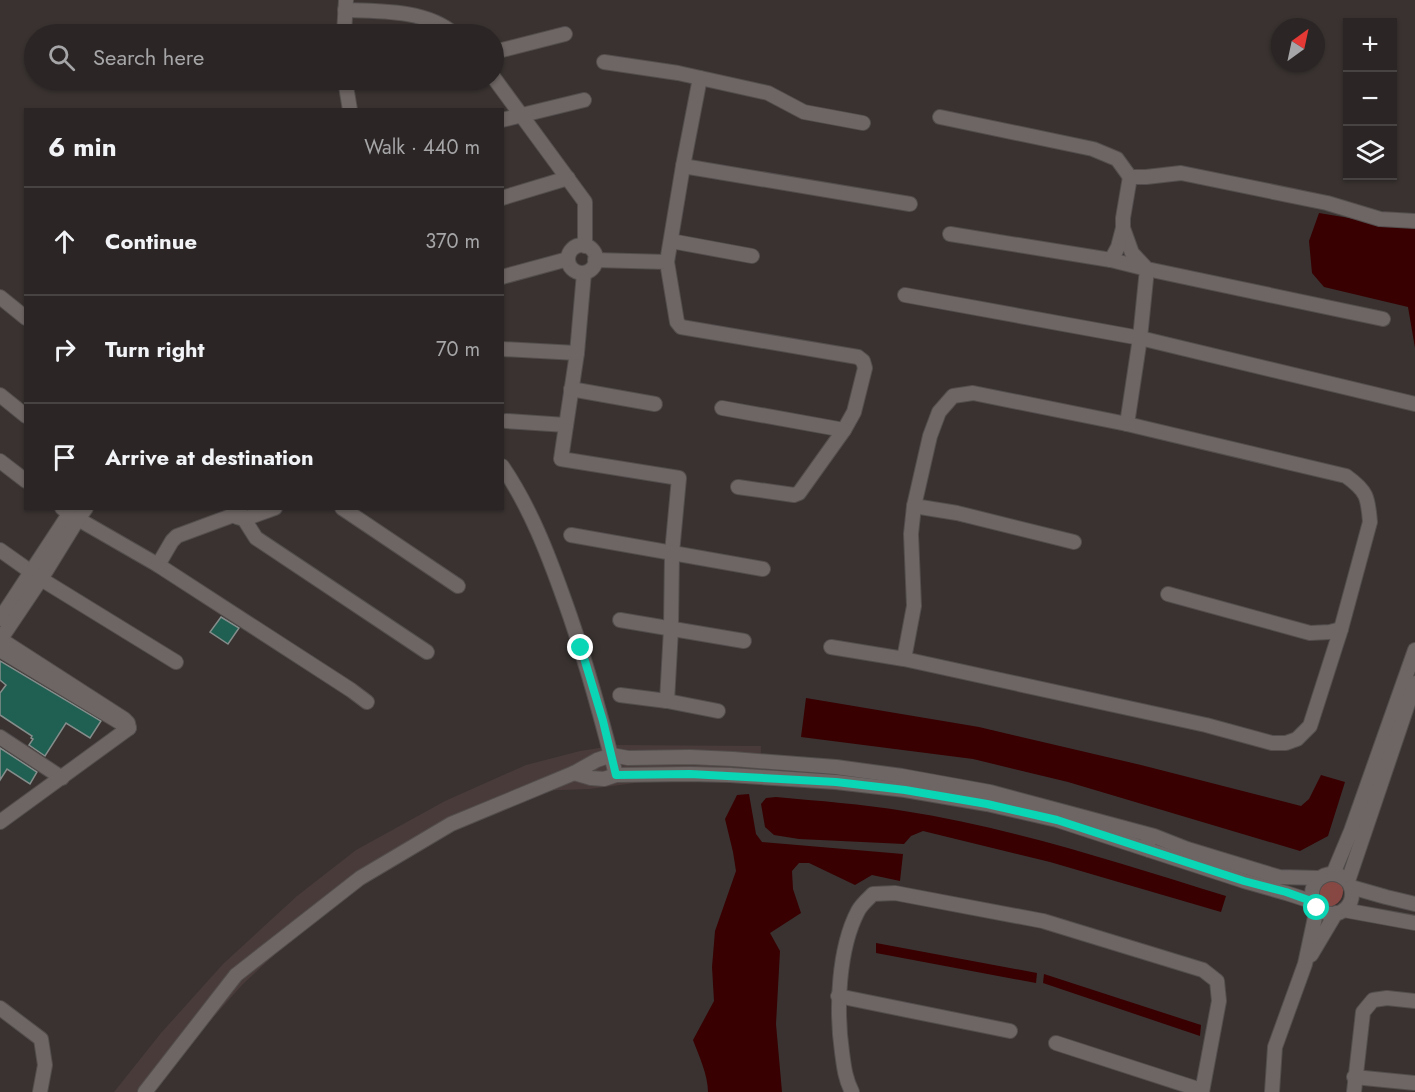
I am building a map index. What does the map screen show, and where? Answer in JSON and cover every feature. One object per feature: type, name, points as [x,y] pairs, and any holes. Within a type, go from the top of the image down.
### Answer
[{"type":"street","points":[[344,24],[345,5],[428,19],[440,24]]},
{"type":"street","points":[[504,49],[565,34]]},
{"type":"street","points":[[604,62],[678,73],[768,93],[804,112],[863,123]]},
{"type":"street","points":[[700,78],[667,262],[677,322],[681,327],[858,357],[864,361],[865,368],[854,412],[800,493],[794,495],[738,487]]},
{"type":"street","points":[[347,90],[350,108]]},
{"type":"street","points":[[503,90],[585,202],[585,246]]},
{"type":"street","points":[[504,119],[584,100]]},
{"type":"street","points":[[940,117],[1094,149],[1118,159],[1130,177],[1123,228],[1118,247],[1111,260]]},
{"type":"street","points":[[683,166],[910,204]]},
{"type":"street","points":[[1130,177],[1180,173],[1327,203],[1380,219],[1415,221]]},
{"type":"street","points":[[504,197],[568,178]]},
{"type":"street","points":[[1123,228],[1132,253],[1147,269],[1140,338],[1127,424]]},
{"type":"street","points":[[950,234],[1111,260],[1383,319]]},
{"type":"street","points":[[671,240],[752,256]]},
{"type":"street","points":[[601,260],[585,246],[575,247],[568,259],[570,268],[579,273],[592,269],[601,260],[667,262]]},
{"type":"street","points":[[504,276],[568,259]]},
{"type":"street","points":[[584,273],[577,353],[561,459],[680,478],[672,553],[667,701]]},
{"type":"street","points":[[905,295],[1140,338],[1415,404]]},
{"type":"street","points":[[0,297],[24,316]]},
{"type":"street","points":[[504,349],[577,353]]},
{"type":"street","points":[[571,389],[655,404]]},
{"type":"street","points":[[831,647],[904,659],[1206,725],[1272,743],[1286,743],[1297,739],[1310,726],[1341,629],[1370,522],[1369,504],[1361,487],[1346,476],[1127,424],[973,393],[953,396],[939,412],[930,436],[914,506],[911,534],[914,606],[904,659]]},
{"type":"street","points":[[0,395],[24,414]]},
{"type":"street","points":[[722,408],[844,430]]},
{"type":"street","points":[[506,421],[566,425]]},
{"type":"street","points":[[0,461],[24,479]]},
{"type":"street","points":[[504,469],[549,556],[581,648],[616,775]]},
{"type":"street","points":[[914,506],[957,513],[1074,542]]},
{"type":"street","points":[[158,565],[177,536],[234,512],[254,510]]},
{"type":"street","points":[[345,510],[458,586]]},
{"type":"street","points":[[129,729],[124,718],[0,639],[74,512],[367,702]]},
{"type":"street","points":[[234,512],[256,538],[427,652]]},
{"type":"street","points":[[571,534],[763,569]]},
{"type":"street","points":[[0,550],[176,662]]},
{"type":"street","points":[[0,619],[36,575]]},
{"type":"street","points":[[1168,594],[1310,633],[1341,629]]},
{"type":"street","points":[[620,620],[744,641]]},
{"type":"street","points":[[0,650],[129,729]]},
{"type":"street","points":[[1272,1092],[1275,1047],[1305,964],[1316,905],[1312,889],[1315,883],[1326,876],[1351,831],[1415,650]]},
{"type":"street","points":[[1305,964],[1340,912],[1349,906],[1352,900],[1353,893],[1350,884],[1415,683]]},
{"type":"street","points":[[620,695],[718,711]]},
{"type":"street","points":[[0,822],[129,729]]},
{"type":"street","points":[[0,737],[62,778]]},
{"type":"street","points":[[145,1092],[236,975],[360,878],[451,824],[612,755],[628,758],[733,759],[836,767],[990,792],[1151,843],[1244,881],[1286,892],[1330,914],[1340,912],[1415,923]]},
{"type":"street","points":[[730,775],[727,765],[728,761],[733,759]]},
{"type":"street","points":[[574,772],[591,778],[604,779],[616,775],[730,775],[836,782],[905,790],[987,804],[1151,843],[1187,849],[1279,878],[1341,876],[1350,884],[1386,897],[1415,904]]},
{"type":"street","points":[[852,1092],[844,1070],[838,996],[846,943],[859,909],[873,894],[895,893],[1043,921],[1203,970],[1217,981],[1219,1001],[1202,1091],[1056,1043]]},
{"type":"street","points":[[838,996],[1010,1031]]},
{"type":"street","points":[[1354,1092],[1363,1012],[1373,999],[1415,1001]]},
{"type":"street","points":[[0,1008],[41,1039],[45,1065],[40,1092]]},
{"type":"street","points":[[1354,1077],[1415,1083]]},
{"type":"shaded area","points":[[1319,213],[1415,229],[1415,348],[1408,307],[1324,287],[1312,273],[1309,241]]},
{"type":"shaded area","points":[[806,698],[979,727],[1301,806],[1309,799],[1321,775],[1345,782],[1328,836],[1300,851],[1068,782],[973,759],[801,737]]},
{"type":"shaded area","points":[[618,745],[761,746],[760,780],[680,777],[590,789],[535,791],[458,827],[371,873],[315,917],[243,984],[150,1092],[114,1092],[161,1033],[223,964],[297,896],[356,850],[445,801],[526,765],[580,751]]},
{"type":"shaded area","points":[[749,794],[756,834],[762,842],[903,854],[900,881],[872,875],[855,885],[809,863],[799,863],[792,871],[793,889],[801,913],[770,933],[780,951],[776,1024],[782,1092],[708,1092],[705,1072],[693,1040],[714,1001],[712,967],[715,931],[736,871],[725,819],[737,795]]},
{"type":"shaded area","points":[[766,798],[840,803],[945,818],[1066,848],[1226,896],[1221,912],[1050,862],[923,831],[911,836],[904,844],[799,839],[774,835],[765,827],[761,804]]},
{"type":"shaded area","points":[[1327,875],[1338,880],[1343,891],[1338,902],[1327,907],[1316,902],[1311,891],[1316,880]]},
{"type":"shaded area","points":[[876,943],[1037,973],[1036,983],[876,953]]},
{"type":"shaded area","points":[[1044,974],[1201,1025],[1200,1036],[1043,983]]},
{"type":"building","points":[[221,617],[239,628],[228,644],[210,632]]},
{"type":"building","points":[[0,661],[101,721],[90,738],[66,723],[45,756],[29,745],[33,739],[32,736],[0,715],[0,693],[6,685],[0,680]]},
{"type":"building","points":[[0,748],[37,772],[30,784],[7,769],[0,780]]},
{"type":"route","points":[[581,648],[603,721],[616,775],[730,775],[836,782],[905,790],[987,804],[1057,820],[1244,881],[1286,892],[1314,902],[1317,908]]}]
